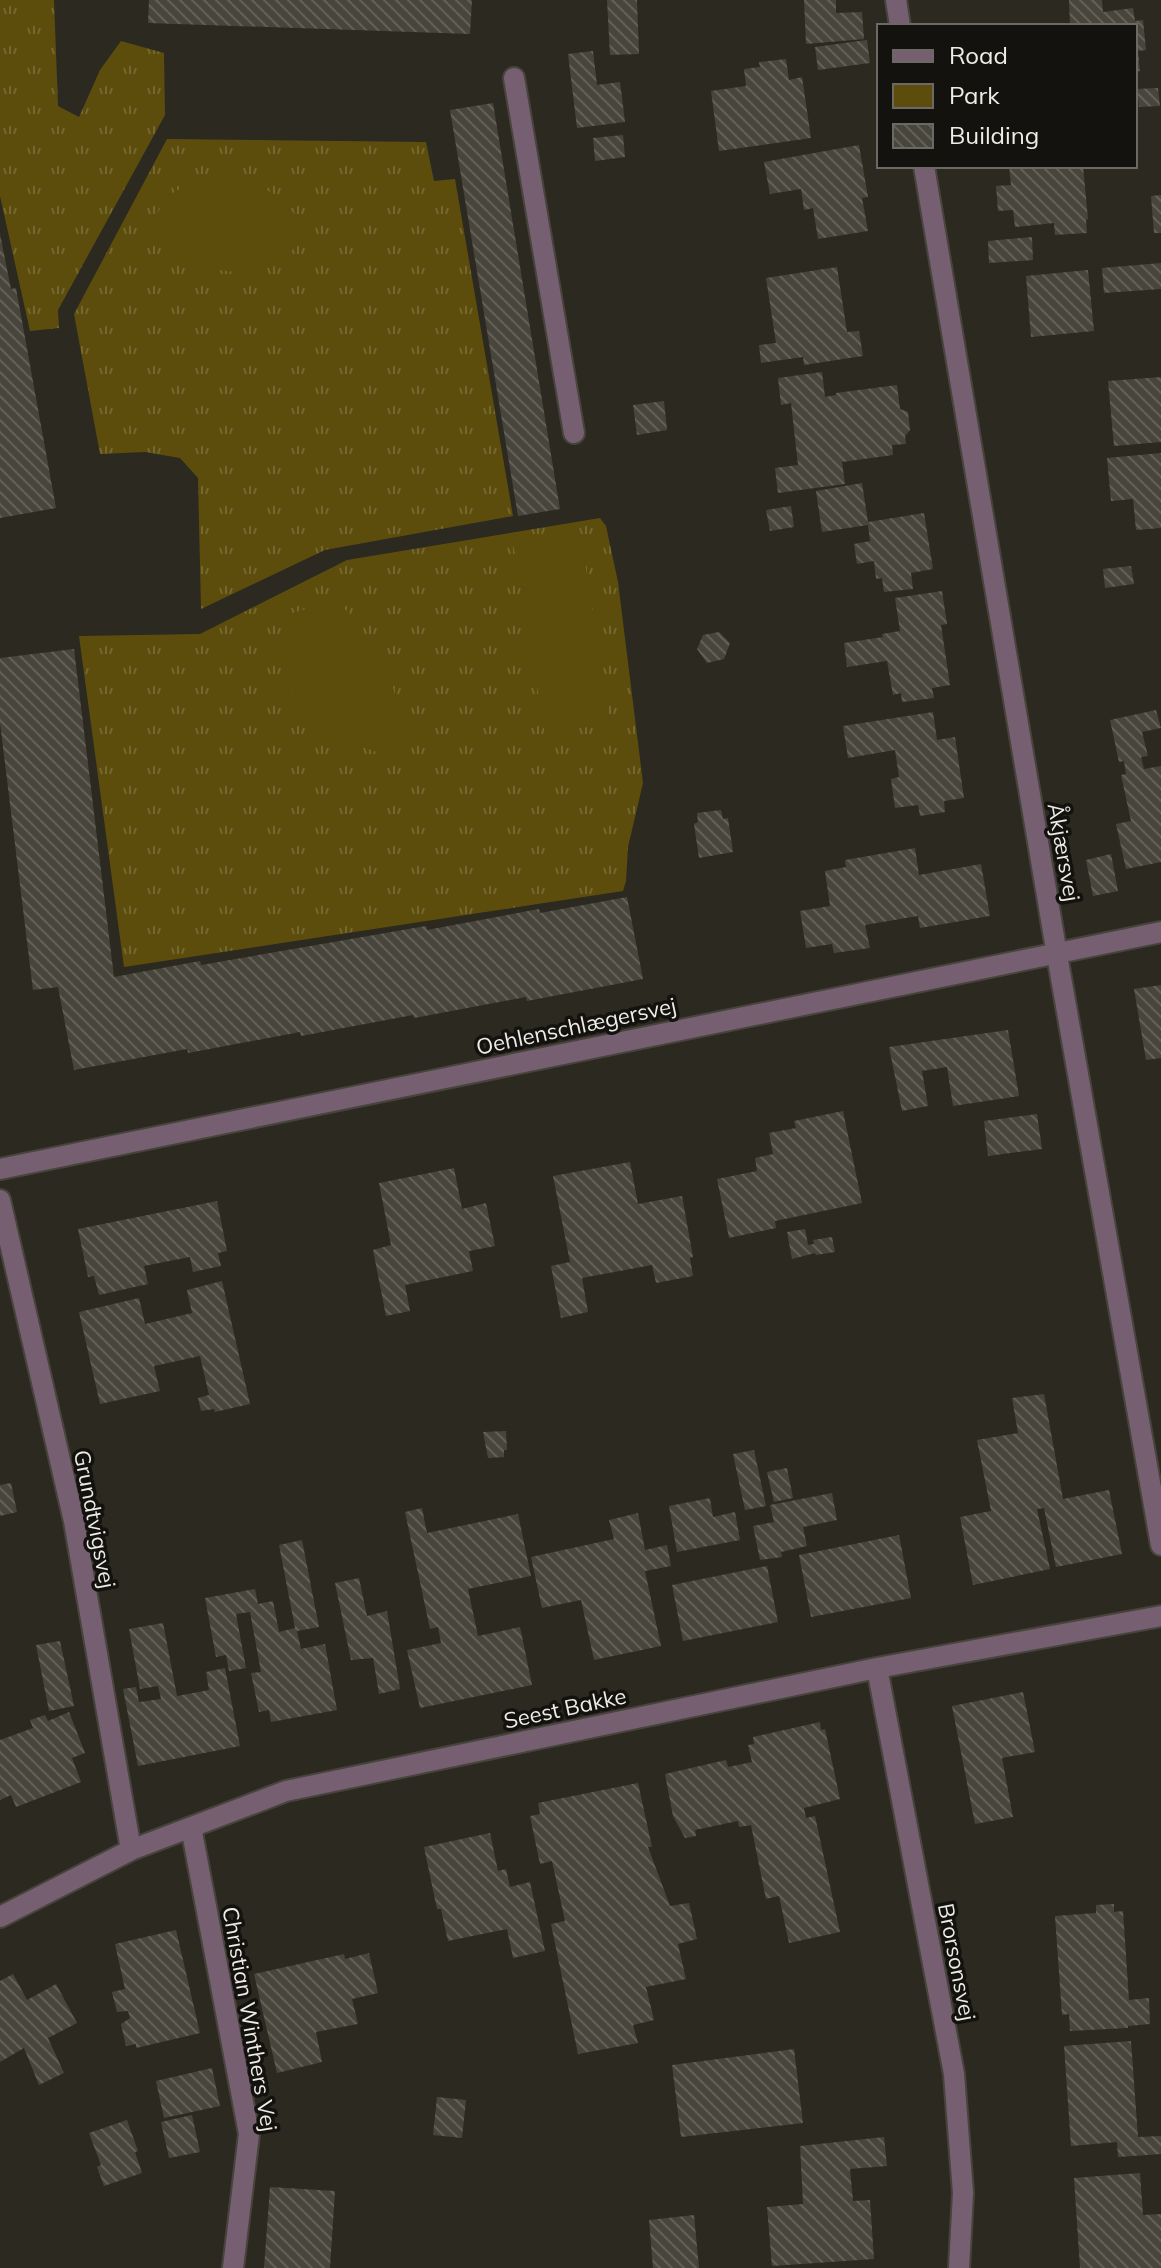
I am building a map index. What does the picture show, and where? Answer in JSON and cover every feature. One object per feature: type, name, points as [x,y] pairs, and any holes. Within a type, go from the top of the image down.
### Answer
[{"type":"street","points":[[896,0],[900,24]]},
{"type":"street","points":[[514,78],[574,433]]},
{"type":"street","name":"Åkjærsvej","points":[[924,168],[1057,955],[1161,1545]]},
{"type":"street","name":"Oehlenschlægersvej","points":[[0,1169],[1161,932]]},
{"type":"street","name":"Grundtvigsvej","points":[[0,1200],[74,1521],[131,1850]]},
{"type":"street","name":"Seest Bakke","points":[[0,1917],[131,1850],[286,1791],[877,1668],[1161,1616]]},
{"type":"street","name":"Brorsonsvej","points":[[877,1668],[954,2074],[963,2193],[959,2268]]},
{"type":"street","name":"Christian Winthers Vej","points":[[191,1827],[249,2134],[233,2268]]},
{"type":"green space","points":[[0,0],[54,0],[58,106],[79,117],[100,70],[121,41],[164,53],[165,115],[58,310],[59,328],[30,331],[0,196]]},
{"type":"green space","points":[[167,139],[426,142],[434,181],[455,179],[513,516],[325,550],[201,609],[198,478],[180,458],[145,452],[100,454],[74,314]]},
{"type":"green space","points":[[219,184],[269,191],[297,216],[299,238],[284,264],[245,273],[211,269],[177,259],[149,231],[162,206],[174,192],[191,186]]},
{"type":"green space","points":[[600,518],[606,526],[618,582],[643,783],[628,847],[623,891],[124,967],[79,636],[200,634],[347,560]]},
{"type":"green space","points":[[580,530],[610,724],[545,733],[513,543]]},
{"type":"green space","points":[[332,601],[349,612],[392,684],[404,727],[399,748],[388,756],[346,741],[299,707],[287,680],[283,630],[293,613]]},
{"type":"building","points":[[149,0],[472,0],[470,34],[148,23]]},
{"type":"building","points":[[607,0],[637,0],[639,54],[610,55]]},
{"type":"building","points":[[804,0],[836,0],[836,13],[862,12],[864,39],[806,44]]},
{"type":"building","points":[[1069,0],[1102,0],[1103,12],[1133,8],[1135,21],[1143,20],[1146,50],[1138,51],[1140,71],[1137,72],[1137,24],[1070,24]]},
{"type":"building","points":[[867,40],[870,63],[818,70],[815,47]]},
{"type":"building","points":[[593,51],[597,85],[620,82],[625,122],[577,128],[568,54]]},
{"type":"building","points":[[786,59],[789,80],[802,77],[811,138],[719,151],[711,91],[746,86],[744,69],[760,67],[759,62]]},
{"type":"building","points":[[1158,88],[1160,106],[1139,107],[1137,89]]},
{"type":"building","points":[[493,103],[560,509],[518,516],[450,110]]},
{"type":"building","points":[[623,135],[625,157],[595,161],[593,138]]},
{"type":"building","points":[[859,145],[868,197],[862,198],[868,231],[818,239],[813,208],[804,210],[801,189],[770,194],[764,162]]},
{"type":"building","points":[[1009,168],[1083,168],[1087,233],[1055,235],[1054,223],[1015,227],[1013,210],[998,211],[996,186],[1011,185]]},
{"type":"building","points":[[1161,195],[1161,233],[1154,233],[1151,196]]},
{"type":"building","points":[[0,234],[11,289],[16,288],[56,508],[0,518]]},
{"type":"building","points":[[1032,237],[1033,260],[989,263],[988,241]]},
{"type":"building","points":[[1161,263],[1161,289],[1104,293],[1102,268]]},
{"type":"building","points":[[837,267],[847,332],[859,331],[863,356],[804,365],[803,357],[761,363],[759,345],[776,343],[766,278]]},
{"type":"building","points":[[1088,270],[1094,331],[1031,337],[1026,276]]},
{"type":"building","points":[[822,372],[825,397],[897,385],[900,409],[908,412],[910,430],[905,436],[906,444],[892,445],[893,455],[842,462],[845,484],[778,493],[775,468],[798,465],[791,403],[781,405],[778,378]]},
{"type":"building","points":[[1161,377],[1161,442],[1114,446],[1108,381]]},
{"type":"building","points":[[664,401],[667,430],[637,435],[633,405]]},
{"type":"building","points":[[1161,453],[1161,528],[1136,530],[1133,499],[1111,501],[1107,458]]},
{"type":"building","points":[[862,483],[868,522],[924,513],[933,569],[911,573],[913,589],[884,592],[882,578],[876,579],[874,561],[857,564],[854,544],[870,541],[868,525],[822,532],[816,491]]},
{"type":"building","points":[[791,506],[794,527],[770,531],[766,510]]},
{"type":"building","points":[[1131,566],[1134,584],[1105,588],[1103,569]]},
{"type":"building","points":[[942,591],[947,624],[941,625],[950,685],[932,688],[934,698],[902,702],[901,693],[893,695],[887,661],[847,667],[844,643],[900,631],[895,598]]},
{"type":"building","points":[[719,632],[730,643],[724,659],[707,663],[697,649],[703,635]]},
{"type":"building","points":[[74,649],[114,977],[200,961],[201,965],[426,926],[427,930],[539,909],[540,913],[627,897],[643,979],[527,1001],[526,997],[414,1018],[413,1015],[301,1036],[300,1032],[188,1053],[187,1049],[74,1070],[58,987],[33,990],[0,723],[0,658]]},
{"type":"building","points":[[1156,710],[1161,728],[1142,732],[1148,756],[1141,757],[1144,769],[1161,766],[1161,862],[1126,869],[1116,824],[1131,821],[1121,775],[1126,774],[1124,761],[1119,762],[1110,720]]},
{"type":"building","points":[[933,712],[937,740],[955,737],[964,798],[944,801],[945,812],[920,816],[918,805],[895,808],[891,779],[899,777],[895,750],[848,758],[843,726]]},
{"type":"building","points":[[721,810],[723,819],[728,818],[733,852],[699,858],[694,824],[698,822],[697,813]]},
{"type":"building","points":[[915,848],[919,875],[981,864],[990,916],[920,928],[918,916],[865,925],[870,948],[834,953],[832,944],[806,948],[800,911],[830,906],[825,871],[846,867],[845,860]]},
{"type":"building","points":[[1111,854],[1118,891],[1093,896],[1086,860]]},
{"type":"building","points":[[1161,985],[1161,1058],[1146,1060],[1134,989]]},
{"type":"building","points":[[1008,1030],[1019,1096],[953,1106],[947,1067],[922,1071],[928,1106],[902,1111],[889,1047]]},
{"type":"building","points":[[843,1111],[862,1203],[775,1221],[776,1228],[729,1238],[717,1179],[757,1171],[755,1158],[773,1154],[769,1133],[796,1128],[794,1121]]},
{"type":"building","points":[[1037,1114],[1042,1149],[988,1156],[984,1121]]},
{"type":"building","points":[[630,1162],[638,1204],[682,1196],[693,1257],[690,1258],[693,1276],[656,1283],[652,1265],[582,1278],[588,1312],[561,1318],[551,1266],[570,1262],[553,1176]]},
{"type":"building","points":[[454,1168],[462,1209],[486,1203],[495,1246],[469,1251],[473,1271],[405,1285],[410,1311],[386,1316],[373,1250],[391,1245],[379,1183]]},
{"type":"building","points":[[217,1201],[227,1251],[218,1253],[221,1266],[193,1272],[190,1257],[144,1266],[148,1284],[99,1295],[94,1276],[88,1277],[78,1229]]},
{"type":"building","points":[[805,1229],[808,1245],[814,1244],[813,1240],[832,1237],[835,1252],[792,1259],[787,1232]]},
{"type":"building","points":[[222,1281],[250,1404],[215,1412],[214,1409],[201,1411],[198,1398],[209,1395],[200,1356],[154,1366],[160,1391],[100,1404],[79,1312],[139,1298],[145,1324],[192,1313],[187,1290]]},
{"type":"building","points":[[1044,1394],[1063,1499],[1109,1490],[1122,1554],[1056,1567],[1044,1508],[1037,1509],[1050,1569],[973,1585],[960,1517],[991,1511],[977,1440],[1018,1433],[1012,1398]]},
{"type":"building","points":[[506,1431],[507,1450],[504,1450],[504,1457],[488,1458],[483,1432]]},
{"type":"building","points":[[754,1450],[766,1506],[745,1510],[733,1454]]},
{"type":"building","points":[[787,1468],[793,1498],[774,1502],[767,1472]]},
{"type":"building","points":[[11,1483],[17,1512],[0,1516],[0,1485]]},
{"type":"building","points":[[832,1493],[837,1520],[803,1527],[807,1546],[781,1552],[782,1557],[760,1560],[753,1526],[774,1522],[770,1505]]},
{"type":"building","points":[[710,1498],[713,1517],[735,1512],[740,1540],[677,1552],[669,1506]]},
{"type":"building","points":[[422,1508],[427,1533],[518,1514],[531,1576],[468,1589],[478,1636],[520,1627],[532,1685],[420,1708],[407,1650],[441,1643],[438,1627],[430,1629],[405,1512]]},
{"type":"building","points":[[638,1513],[645,1550],[667,1545],[671,1566],[645,1571],[661,1646],[594,1660],[581,1600],[542,1608],[531,1557],[614,1539],[609,1520]]},
{"type":"building","points":[[899,1535],[911,1598],[811,1617],[799,1555]]},
{"type":"building","points":[[302,1540],[319,1627],[297,1631],[301,1649],[325,1644],[337,1710],[271,1722],[269,1710],[259,1712],[251,1673],[261,1672],[250,1612],[236,1614],[246,1668],[229,1671],[226,1655],[216,1657],[205,1598],[255,1589],[258,1604],[273,1601],[279,1632],[295,1628],[279,1545]]},
{"type":"building","points":[[767,1566],[778,1622],[683,1641],[672,1585]]},
{"type":"building","points":[[359,1578],[367,1616],[387,1611],[400,1689],[379,1694],[373,1658],[351,1660],[335,1583]]},
{"type":"building","points":[[163,1623],[177,1696],[209,1690],[206,1672],[225,1668],[240,1746],[138,1766],[123,1689],[136,1687],[139,1702],[161,1699],[158,1686],[140,1689],[129,1629]]},
{"type":"building","points":[[60,1641],[74,1706],[49,1711],[36,1645]]},
{"type":"building","points":[[1023,1692],[1035,1752],[1002,1758],[1013,1817],[975,1824],[952,1706]]},
{"type":"building","points":[[69,1712],[85,1753],[72,1758],[81,1782],[16,1807],[11,1795],[0,1800],[0,1740],[33,1728],[30,1720],[45,1715],[48,1721]]},
{"type":"building","points":[[820,1722],[821,1730],[825,1729],[840,1799],[804,1808],[806,1818],[815,1816],[840,1932],[789,1943],[779,1896],[766,1899],[751,1825],[739,1827],[738,1821],[695,1830],[696,1836],[685,1838],[673,1816],[665,1774],[726,1760],[728,1767],[752,1762],[748,1745],[754,1744],[753,1737]]},
{"type":"building","points":[[638,1783],[652,1847],[648,1847],[670,1906],[689,1903],[697,1939],[678,1944],[686,1979],[646,1987],[654,2020],[633,2025],[638,2043],[578,2054],[551,1924],[565,1921],[552,1861],[540,1864],[530,1816],[540,1814],[538,1803]]},
{"type":"building","points":[[490,1833],[498,1871],[506,1869],[510,1887],[530,1882],[545,1951],[513,1958],[507,1929],[448,1941],[441,1909],[437,1909],[424,1847]]},
{"type":"building","points":[[1114,1904],[1114,1912],[1123,1911],[1129,2000],[1149,1998],[1150,2024],[1070,2031],[1069,2014],[1062,2015],[1055,1916],[1096,1913],[1096,1905]]},
{"type":"building","points":[[176,1930],[200,2033],[136,2048],[136,2044],[126,2046],[121,2024],[130,2018],[128,2011],[117,2012],[112,1992],[125,1989],[115,1944]]},
{"type":"building","points":[[369,1953],[378,1993],[352,1999],[358,2024],[316,2032],[322,2062],[277,2073],[254,1974],[344,1954],[345,1959]]},
{"type":"building","points":[[13,1974],[27,2000],[56,1984],[77,2023],[48,2038],[64,2073],[39,2085],[24,2048],[0,2062],[0,1981]]},
{"type":"building","points":[[1131,2041],[1138,2137],[1161,2136],[1161,2154],[1118,2157],[1117,2142],[1071,2146],[1064,2046]]},
{"type":"building","points":[[794,2049],[803,2123],[681,2137],[672,2065]]},
{"type":"building","points":[[212,2068],[220,2106],[164,2118],[156,2081]]},
{"type":"building","points":[[437,2097],[466,2100],[462,2138],[433,2135]]},
{"type":"building","points":[[192,2115],[200,2152],[169,2158],[161,2122]]},
{"type":"building","points":[[127,2120],[142,2173],[104,2186],[97,2167],[101,2165],[89,2133]]},
{"type":"building","points":[[884,2137],[887,2166],[850,2169],[853,2201],[870,2200],[874,2259],[772,2266],[767,2207],[803,2204],[800,2146]]},
{"type":"building","points":[[1140,2173],[1143,2215],[1161,2214],[1161,2268],[1080,2268],[1074,2178]]},
{"type":"building","points":[[270,2187],[335,2191],[330,2268],[264,2268]]},
{"type":"building","points":[[694,2215],[699,2268],[653,2268],[649,2220]]}]
